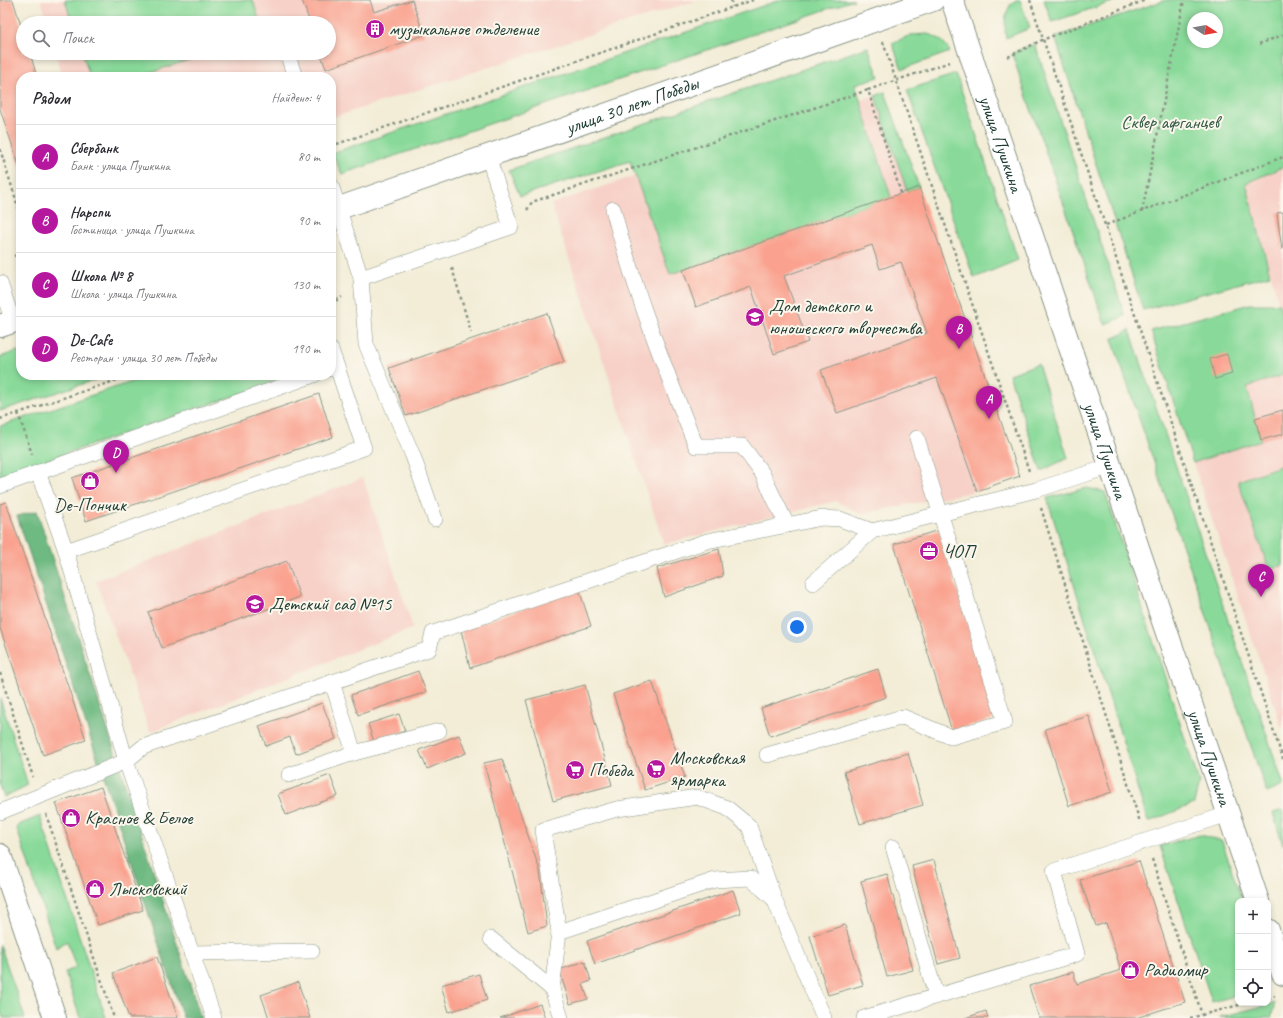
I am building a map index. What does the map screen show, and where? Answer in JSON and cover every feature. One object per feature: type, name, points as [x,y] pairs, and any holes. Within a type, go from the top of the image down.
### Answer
[{"type":"main road","name":"улица 30 лет Победы","points":[[336,209],[932,0]]},
{"type":"main road","name":"улица Пушкина","points":[[952,0],[1257,898]]},
{"type":"main road","points":[[0,854],[55,1018]]},
{"type":"main road","points":[[1269,934],[1283,974]]},
{"type":"lane","points":[[289,60],[293,72]]},
{"type":"lane","points":[[362,282],[511,227],[488,156]]},
{"type":"lane","points":[[613,209],[621,241],[666,371],[696,446],[742,446],[762,473],[787,525]]},
{"type":"lane","points":[[336,212],[362,282],[366,344],[413,456],[435,519]]},
{"type":"lane","points":[[0,283],[11,322]]},
{"type":"lane","points":[[66,551],[364,448],[336,373]]},
{"type":"lane","points":[[0,486],[300,380]]},
{"type":"lane","points":[[766,755],[903,717],[951,738],[1005,722],[917,438]]},
{"type":"lane","points":[[813,583],[872,531],[1036,490],[1111,466]]},
{"type":"lane","points":[[38,472],[66,551],[126,761],[214,1018]]},
{"type":"lane","points":[[0,812],[126,761],[143,746],[429,649],[432,633],[707,541],[822,518],[840,519],[872,531]]},
{"type":"lane","points":[[332,682],[354,753]]},
{"type":"lane","points":[[289,775],[354,753],[439,730]]},
{"type":"lane","points":[[561,1018],[552,989],[559,932],[543,830],[617,809],[696,797],[727,808],[749,826],[774,899],[824,1018]]},
{"type":"lane","points":[[864,1018],[1077,954],[1054,872],[1228,814]]},
{"type":"lane","points":[[893,847],[936,996]]},
{"type":"lane","points":[[559,932],[715,880],[750,878],[774,899]]},
{"type":"lane","points":[[491,939],[552,989]]},
{"type":"lane","points":[[191,953],[312,951]]},
{"type":"path","points":[[731,0],[733,7]]},
{"type":"path","points":[[336,144],[753,0]]},
{"type":"path","points":[[1030,0],[1042,40],[1106,226],[1283,759]]},
{"type":"path","points":[[1008,57],[1042,40],[1146,0]]},
{"type":"path","points":[[1142,212],[1184,0]]},
{"type":"path","points":[[1259,44],[1283,35]]},
{"type":"path","points":[[525,214],[532,202],[954,61]]},
{"type":"path","points":[[868,90],[901,193]]},
{"type":"path","points":[[0,149],[16,200]]},
{"type":"path","points":[[1106,226],[1283,157]]},
{"type":"path","points":[[450,264],[471,332]]},
{"type":"path","points":[[336,300],[362,282]]},
{"type":"path","points":[[0,419],[117,380]]},
{"type":"path","points":[[18,413],[38,472]]},
{"type":"path","points":[[0,673],[39,795],[114,1018]]},
{"type":"path","points":[[1190,1018],[1236,1006]]},
{"type":"shaded area","points":[[41,0],[697,0],[336,116],[336,72],[61,72],[58,60],[336,60],[336,16],[46,16]]},
{"type":"shaded area","name":"Дом детского и юношеского творчества","points":[[885,92],[1020,476],[977,491],[860,514],[836,501],[664,544],[551,204]]},
{"type":"shaded area","points":[[1283,167],[1283,319],[1246,183]]},
{"type":"shaded area","points":[[1283,375],[1283,731],[1193,463],[1261,440],[1247,387]]},
{"type":"shaded area","name":"Детский сад №15","points":[[363,478],[413,628],[150,732],[96,581]]},
{"type":"green space","points":[[65,0],[253,0],[258,16],[70,16]]},
{"type":"green space","points":[[780,0],[854,0],[342,174],[336,161],[336,152]]},
{"type":"green space","points":[[1016,0],[1020,0],[1030,28],[1006,38],[1005,23],[1007,12],[1012,3]]},
{"type":"green space","points":[[1044,0],[1118,0],[1052,22]]},
{"type":"green space","name":"Сквер афганцев","points":[[1166,0],[1283,0],[1283,167],[1246,183],[1270,275],[1143,310],[1055,37]]},
{"type":"green space","points":[[927,34],[941,40],[950,52],[902,69],[892,43],[911,35]]},
{"type":"green space","points":[[1035,44],[1125,316],[1105,324],[1012,54]]},
{"type":"green space","points":[[868,47],[879,77],[855,84],[891,197],[683,270],[670,274],[630,161],[520,196],[509,170]]},
{"type":"green space","points":[[84,60],[189,60],[152,72],[88,72]]},
{"type":"green space","points":[[956,74],[1018,260],[974,278],[907,90]]},
{"type":"green space","points":[[885,92],[919,187],[907,191],[875,96]]},
{"type":"green space","points":[[1250,304],[1279,304],[1283,319],[1283,375],[1247,387],[1261,440],[1193,463],[1151,331]]},
{"type":"green space","points":[[1130,330],[1283,783],[1283,786],[1267,793],[1112,339]]},
{"type":"green space","points":[[16,352],[16,380],[95,380],[0,411],[0,357]]},
{"type":"green space","points":[[1038,364],[1068,458],[1041,471],[1009,374]]},
{"type":"green space","points":[[137,380],[280,380],[0,476],[0,426]]},
{"type":"green space","points":[[1283,465],[1283,565],[1269,570],[1238,481]]},
{"type":"green space","points":[[1087,488],[1105,492],[1199,782],[1194,804],[1148,822],[1047,498]]},
{"type":"green space","points":[[37,511],[201,1018],[183,1018],[17,516]]},
{"type":"green space","points":[[0,698],[28,785],[4,797],[0,785]]},
{"type":"green space","points":[[1283,810],[1283,845],[1273,813]]},
{"type":"green space","points":[[40,816],[106,1018],[80,1018],[65,972],[76,968],[67,941],[56,948],[16,826]]},
{"type":"green space","points":[[1200,835],[1222,841],[1241,898],[1235,898],[1235,996],[1212,1002],[1160,846]]},
{"type":"green space","points":[[0,945],[25,1018],[3,1018],[0,1009]]},
{"type":"green space","points":[[1275,1003],[1271,1018],[1220,1017],[1263,1006],[1271,1006],[1271,1004]]},
{"type":"building","points":[[0,0],[13,0],[18,16],[16,16],[16,60],[32,60],[36,72],[16,72],[16,156],[0,109]]},
{"type":"building","name":"музыкальное отделение","points":[[302,0],[370,0],[374,12],[412,0],[424,35],[326,69],[323,60],[336,60],[336,16],[308,16]]},
{"type":"building","points":[[919,187],[1020,476],[977,491],[937,378],[837,413],[821,370],[927,333],[901,262],[880,269],[872,245],[784,276],[808,342],[774,354],[751,287],[696,307],[683,270]]},
{"type":"building","points":[[1283,212],[1283,249],[1282,250],[1277,213]]},
{"type":"building","points":[[547,313],[564,362],[406,416],[389,368]]},
{"type":"building","points":[[1227,354],[1232,374],[1215,379],[1210,359]]},
{"type":"building","points":[[319,394],[333,437],[86,521],[72,478]]},
{"type":"building","points":[[1283,410],[1283,434],[1261,440],[1255,418]]},
{"type":"building","points":[[6,502],[86,740],[43,755],[0,628],[0,504]]},
{"type":"building","points":[[939,530],[997,718],[952,731],[894,544]]},
{"type":"building","points":[[719,549],[723,576],[664,597],[657,568]]},
{"type":"building","points":[[287,561],[300,597],[162,648],[148,612]]},
{"type":"building","points":[[579,589],[591,626],[470,668],[461,630]]},
{"type":"building","points":[[878,669],[886,697],[770,736],[761,708]]},
{"type":"building","points":[[418,671],[426,692],[358,715],[351,695]]},
{"type":"building","points":[[652,681],[685,777],[645,790],[613,694]]},
{"type":"building","points":[[585,685],[612,785],[553,801],[526,700]]},
{"type":"building","points":[[322,703],[336,739],[296,754],[290,737],[266,746],[259,726]]},
{"type":"building","points":[[399,714],[405,731],[374,742],[368,724]]},
{"type":"building","points":[[1089,716],[1112,792],[1069,806],[1045,729]]},
{"type":"building","points":[[459,735],[466,753],[427,769],[419,750]]},
{"type":"building","points":[[908,753],[923,805],[860,824],[844,772]]},
{"type":"building","points":[[502,759],[540,871],[547,926],[528,932],[484,763]]},
{"type":"building","points":[[330,775],[338,796],[286,815],[278,794]]},
{"type":"building","points":[[101,787],[143,910],[98,925],[56,803]]},
{"type":"building","points":[[934,860],[960,958],[938,964],[912,866]]},
{"type":"building","points":[[1139,861],[1185,1002],[1136,1018],[1039,1018],[1029,986],[1073,972],[1077,984],[1121,970],[1106,923],[1096,926],[1080,880]]},
{"type":"building","points":[[887,874],[913,970],[887,977],[861,881]]},
{"type":"building","points":[[733,890],[741,913],[595,964],[587,941]]},
{"type":"building","points":[[845,925],[863,985],[828,995],[810,936]]},
{"type":"building","points":[[157,957],[178,1018],[129,1018],[113,973]]},
{"type":"building","points":[[585,961],[591,981],[583,984],[588,999],[570,1004],[559,970]]},
{"type":"building","points":[[479,974],[487,1000],[449,1012],[441,985]]},
{"type":"building","points":[[298,982],[310,1018],[269,1018],[261,995]]},
{"type":"building","points":[[540,1004],[545,1018],[500,1018]]},
{"type":"building","points":[[986,1011],[988,1018],[965,1018]]},
{"type":"place","name":"музыкальное отделение","points":[[375,29]]},
{"type":"place","name":"Дом детского и юношеского творчества","points":[[755,317]]},
{"type":"place","name":"Нарспи","points":[[959,349]]},
{"type":"place","name":"Сбербанк","points":[[989,419]]},
{"type":"place","name":"De-Cafe","points":[[116,473]]},
{"type":"place","name":"De-Пончик","points":[[90,481]]},
{"type":"place","name":"ЧОП","points":[[929,551]]},
{"type":"place","name":"Школа № 8","points":[[1261,597]]},
{"type":"place","name":"Детский сад №15","points":[[255,604]]},
{"type":"place","name":"Московская ярмарка","points":[[656,769]]},
{"type":"place","name":"Победа","points":[[575,770]]},
{"type":"place","name":"Красное & Белое","points":[[71,818]]},
{"type":"place","name":"Лысковский","points":[[95,889]]},
{"type":"place","name":"Радиомир","points":[[1130,970]]}]
